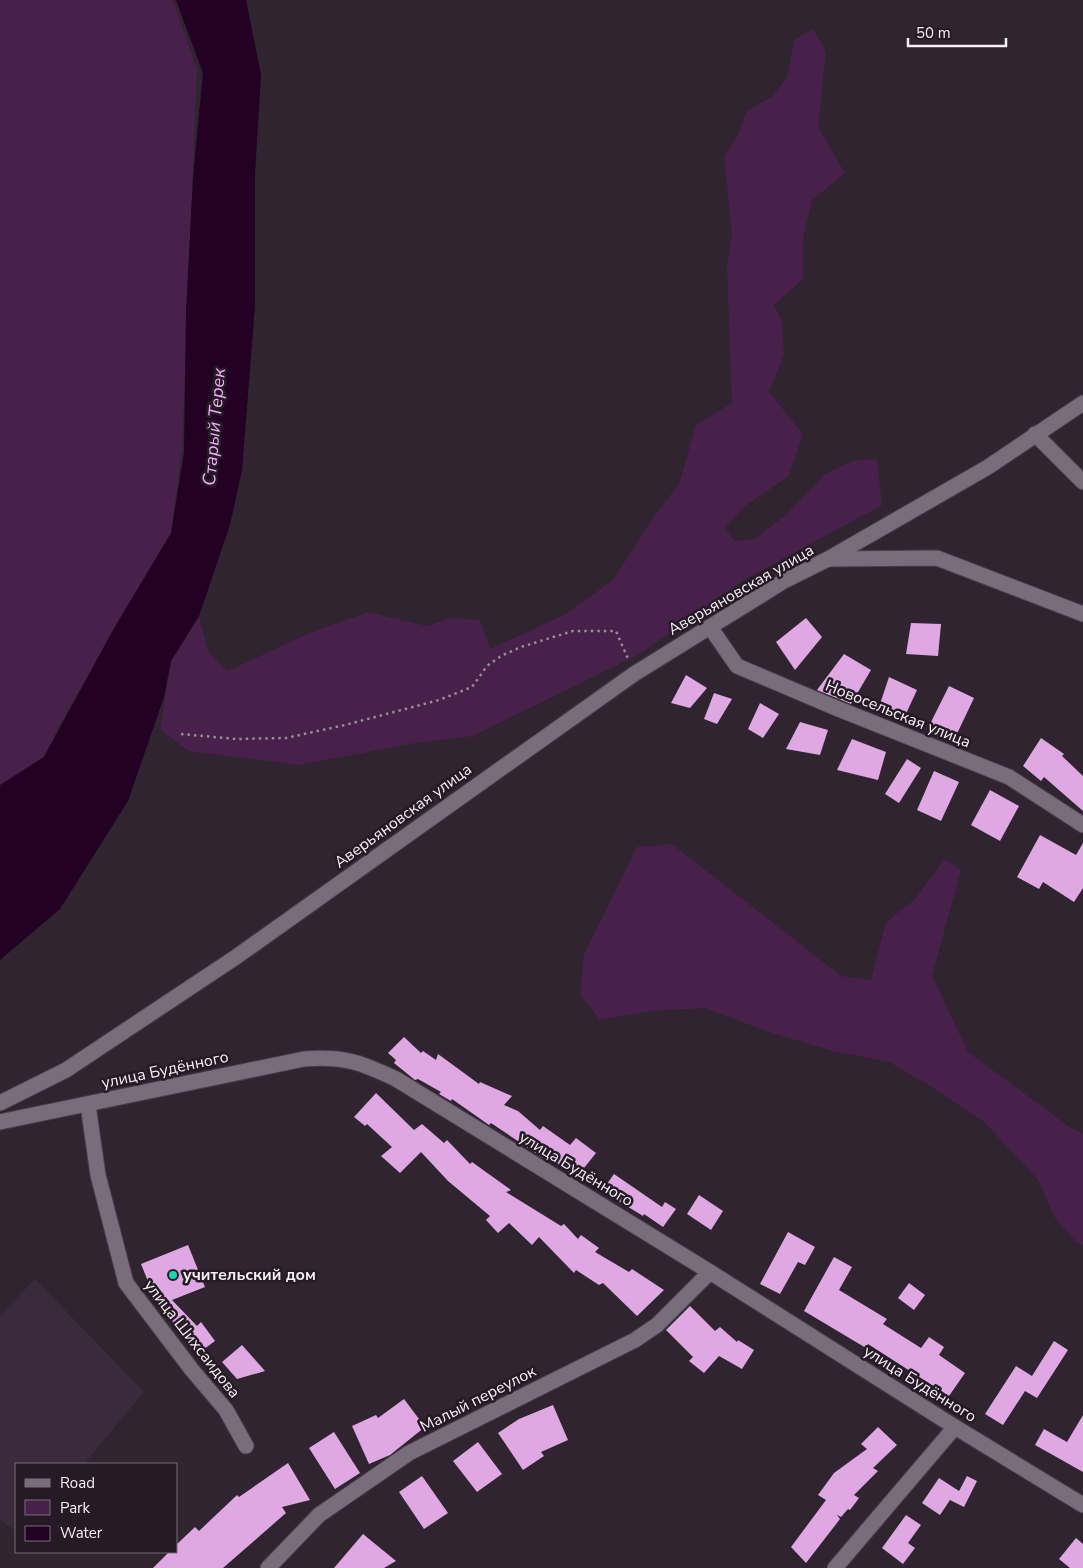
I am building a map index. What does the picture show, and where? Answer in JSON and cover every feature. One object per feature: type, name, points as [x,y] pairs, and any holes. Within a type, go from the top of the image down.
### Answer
[{"type":"street","name":"Аверьяновская улица","points":[[0,1103],[66,1070],[236,957],[634,674],[784,581],[828,559],[988,468],[1035,434],[1083,403]]},
{"type":"street","points":[[1035,434],[1083,482]]},
{"type":"street","points":[[828,559],[937,558],[1083,614]]},
{"type":"street","name":"Новосельская улица","points":[[710,627],[736,666],[1009,777],[1083,825]]},
{"type":"street","name":"улица Будённого","points":[[0,1122],[304,1059],[334,1057],[366,1064],[404,1084],[710,1272],[955,1427],[1083,1505]]},
{"type":"street","name":"улица Шихсаидова","points":[[88,1105],[98,1175],[126,1283],[192,1370],[226,1410],[246,1446]]},
{"type":"street","name":"Малый переулок","points":[[268,1568],[319,1515],[408,1453],[635,1340],[657,1325],[710,1272]]},
{"type":"street","points":[[835,1568],[955,1427]]},
{"type":"path","points":[[181,734],[236,739],[286,738],[345,726],[439,700],[472,687],[488,666],[501,656],[573,631],[616,631],[624,645],[634,674]]},
{"type":"shaded area","points":[[35,1279],[144,1392],[85,1463],[15,1463],[15,1530],[0,1520],[0,1315]]},
{"type":"green space","points":[[0,0],[173,0],[197,69],[182,451],[170,539],[70,706],[44,756],[0,787]]},
{"type":"green space","points":[[813,29],[826,52],[818,127],[845,173],[812,200],[803,239],[803,279],[774,305],[782,322],[784,354],[769,392],[803,434],[789,476],[745,506],[724,528],[735,541],[755,539],[787,514],[825,474],[852,461],[877,459],[882,505],[742,581],[638,655],[473,736],[416,743],[299,765],[189,751],[160,730],[171,661],[199,616],[208,652],[228,671],[307,634],[368,612],[427,626],[451,618],[480,620],[490,649],[566,614],[613,580],[653,518],[679,484],[696,425],[732,403],[727,269],[732,233],[724,156],[737,137],[746,112],[771,97],[787,78],[794,40]]},
{"type":"green space","points":[[672,844],[841,976],[871,980],[886,922],[914,900],[945,859],[961,870],[932,976],[968,1052],[1071,1128],[1083,1134],[1083,1245],[1076,1242],[1055,1218],[1038,1180],[984,1122],[927,1084],[889,1062],[833,1051],[769,1032],[705,1008],[650,1011],[600,1020],[580,995],[584,954],[637,847]]},
{"type":"water","name":"Старый Терек","points":[[176,0],[246,0],[261,75],[255,174],[255,306],[242,470],[230,525],[199,616],[171,661],[164,697],[128,801],[60,909],[0,960],[0,785],[44,757],[113,630],[171,533],[184,453],[186,311],[193,177],[203,73]]},
{"type":"building","points":[[806,618],[822,637],[795,670],[776,642]]},
{"type":"building","points":[[911,623],[941,624],[938,656],[906,654]]},
{"type":"building","points":[[844,654],[871,670],[851,704],[817,690]]},
{"type":"building","points":[[686,675],[707,688],[690,708],[671,703]]},
{"type":"building","points":[[889,677],[917,690],[905,716],[879,707]]},
{"type":"building","points":[[949,686],[974,698],[954,740],[928,728]]},
{"type":"building","points":[[714,693],[732,699],[717,724],[704,719]]},
{"type":"building","points":[[760,703],[779,714],[763,738],[748,729]]},
{"type":"building","points":[[800,722],[828,730],[820,755],[786,749]]},
{"type":"building","points":[[1041,738],[1064,754],[1062,756],[1083,776],[1083,811],[1044,777],[1041,781],[1023,766]]},
{"type":"building","points":[[852,739],[886,752],[878,780],[837,770]]},
{"type":"building","points":[[907,759],[921,768],[899,803],[885,794]]},
{"type":"building","points":[[934,771],[959,782],[941,821],[917,810]]},
{"type":"building","points":[[990,790],[1019,806],[1000,841],[971,825]]},
{"type":"building","points":[[1040,835],[1076,855],[1083,843],[1083,888],[1074,902],[1043,882],[1039,889],[1017,877]]},
{"type":"building","points":[[404,1037],[421,1053],[423,1051],[436,1060],[438,1054],[479,1084],[480,1082],[512,1096],[504,1105],[518,1111],[540,1130],[543,1126],[570,1145],[576,1138],[596,1153],[576,1178],[546,1154],[543,1158],[491,1123],[489,1125],[452,1099],[451,1101],[439,1094],[441,1092],[418,1079],[415,1080],[394,1063],[396,1060],[388,1053]]},
{"type":"building","points":[[376,1093],[414,1130],[422,1124],[444,1143],[447,1140],[470,1164],[472,1162],[511,1190],[506,1192],[561,1226],[564,1224],[578,1239],[581,1235],[599,1248],[595,1252],[629,1272],[632,1269],[664,1290],[637,1316],[603,1283],[599,1285],[576,1270],[574,1273],[539,1237],[532,1245],[509,1223],[498,1233],[486,1220],[490,1216],[448,1181],[421,1152],[400,1173],[381,1156],[392,1147],[367,1124],[365,1126],[354,1117]]},
{"type":"building","points":[[614,1174],[662,1207],[665,1202],[676,1209],[663,1227],[644,1214],[643,1216],[602,1191]]},
{"type":"building","points":[[699,1195],[723,1211],[711,1230],[687,1214]]},
{"type":"building","points":[[788,1232],[815,1247],[805,1265],[798,1262],[780,1294],[760,1284]]},
{"type":"building","name":"учительский дом","points":[[188,1245],[205,1287],[172,1300],[197,1326],[201,1322],[215,1341],[200,1352],[182,1329],[158,1306],[141,1264]]},
{"type":"building","points":[[834,1257],[852,1267],[839,1290],[887,1319],[883,1324],[921,1348],[929,1337],[944,1347],[939,1355],[965,1373],[949,1396],[868,1344],[866,1348],[804,1311]]},
{"type":"building","points":[[909,1283],[925,1295],[914,1310],[898,1298]]},
{"type":"building","points":[[690,1306],[715,1331],[720,1327],[737,1342],[738,1340],[754,1350],[742,1369],[719,1356],[704,1373],[689,1361],[693,1357],[666,1330]]},
{"type":"building","points":[[1054,1341],[1068,1350],[1037,1398],[1025,1391],[1003,1425],[985,1414],[1016,1366],[1032,1376]]},
{"type":"building","points":[[242,1345],[265,1371],[237,1379],[222,1362]]},
{"type":"building","points":[[404,1399],[425,1427],[390,1455],[369,1464],[352,1426],[376,1415],[378,1418]]},
{"type":"building","points":[[553,1405],[568,1440],[541,1452],[544,1456],[523,1470],[498,1433],[519,1419]]},
{"type":"building","points":[[1083,1415],[1083,1472],[1035,1445],[1044,1429],[1067,1442]]},
{"type":"building","points":[[878,1427],[897,1445],[873,1468],[878,1471],[854,1495],[859,1498],[850,1510],[848,1509],[841,1517],[837,1515],[840,1519],[806,1563],[791,1547],[826,1500],[818,1495],[834,1473],[867,1449],[861,1444]]},
{"type":"building","points":[[334,1432],[360,1473],[335,1489],[309,1448]]},
{"type":"building","points":[[478,1442],[502,1474],[477,1492],[453,1461]]},
{"type":"building","points":[[288,1463],[310,1500],[282,1507],[286,1513],[223,1568],[153,1568],[168,1553],[178,1553],[178,1543],[195,1527],[199,1531],[237,1495],[239,1497]]},
{"type":"building","points":[[422,1476],[448,1513],[424,1529],[399,1492]]},
{"type":"building","points":[[967,1476],[977,1481],[964,1507],[950,1500],[940,1515],[922,1503],[939,1478],[959,1491]]},
{"type":"building","points":[[906,1515],[921,1525],[908,1543],[915,1548],[903,1564],[882,1548]]},
{"type":"building","points":[[363,1534],[396,1561],[384,1568],[334,1568]]},
{"type":"building","points":[[1076,1538],[1083,1544],[1083,1568],[1070,1568],[1059,1559]]},
{"type":"place","name":"учительский дом","points":[[173,1275]]}]
